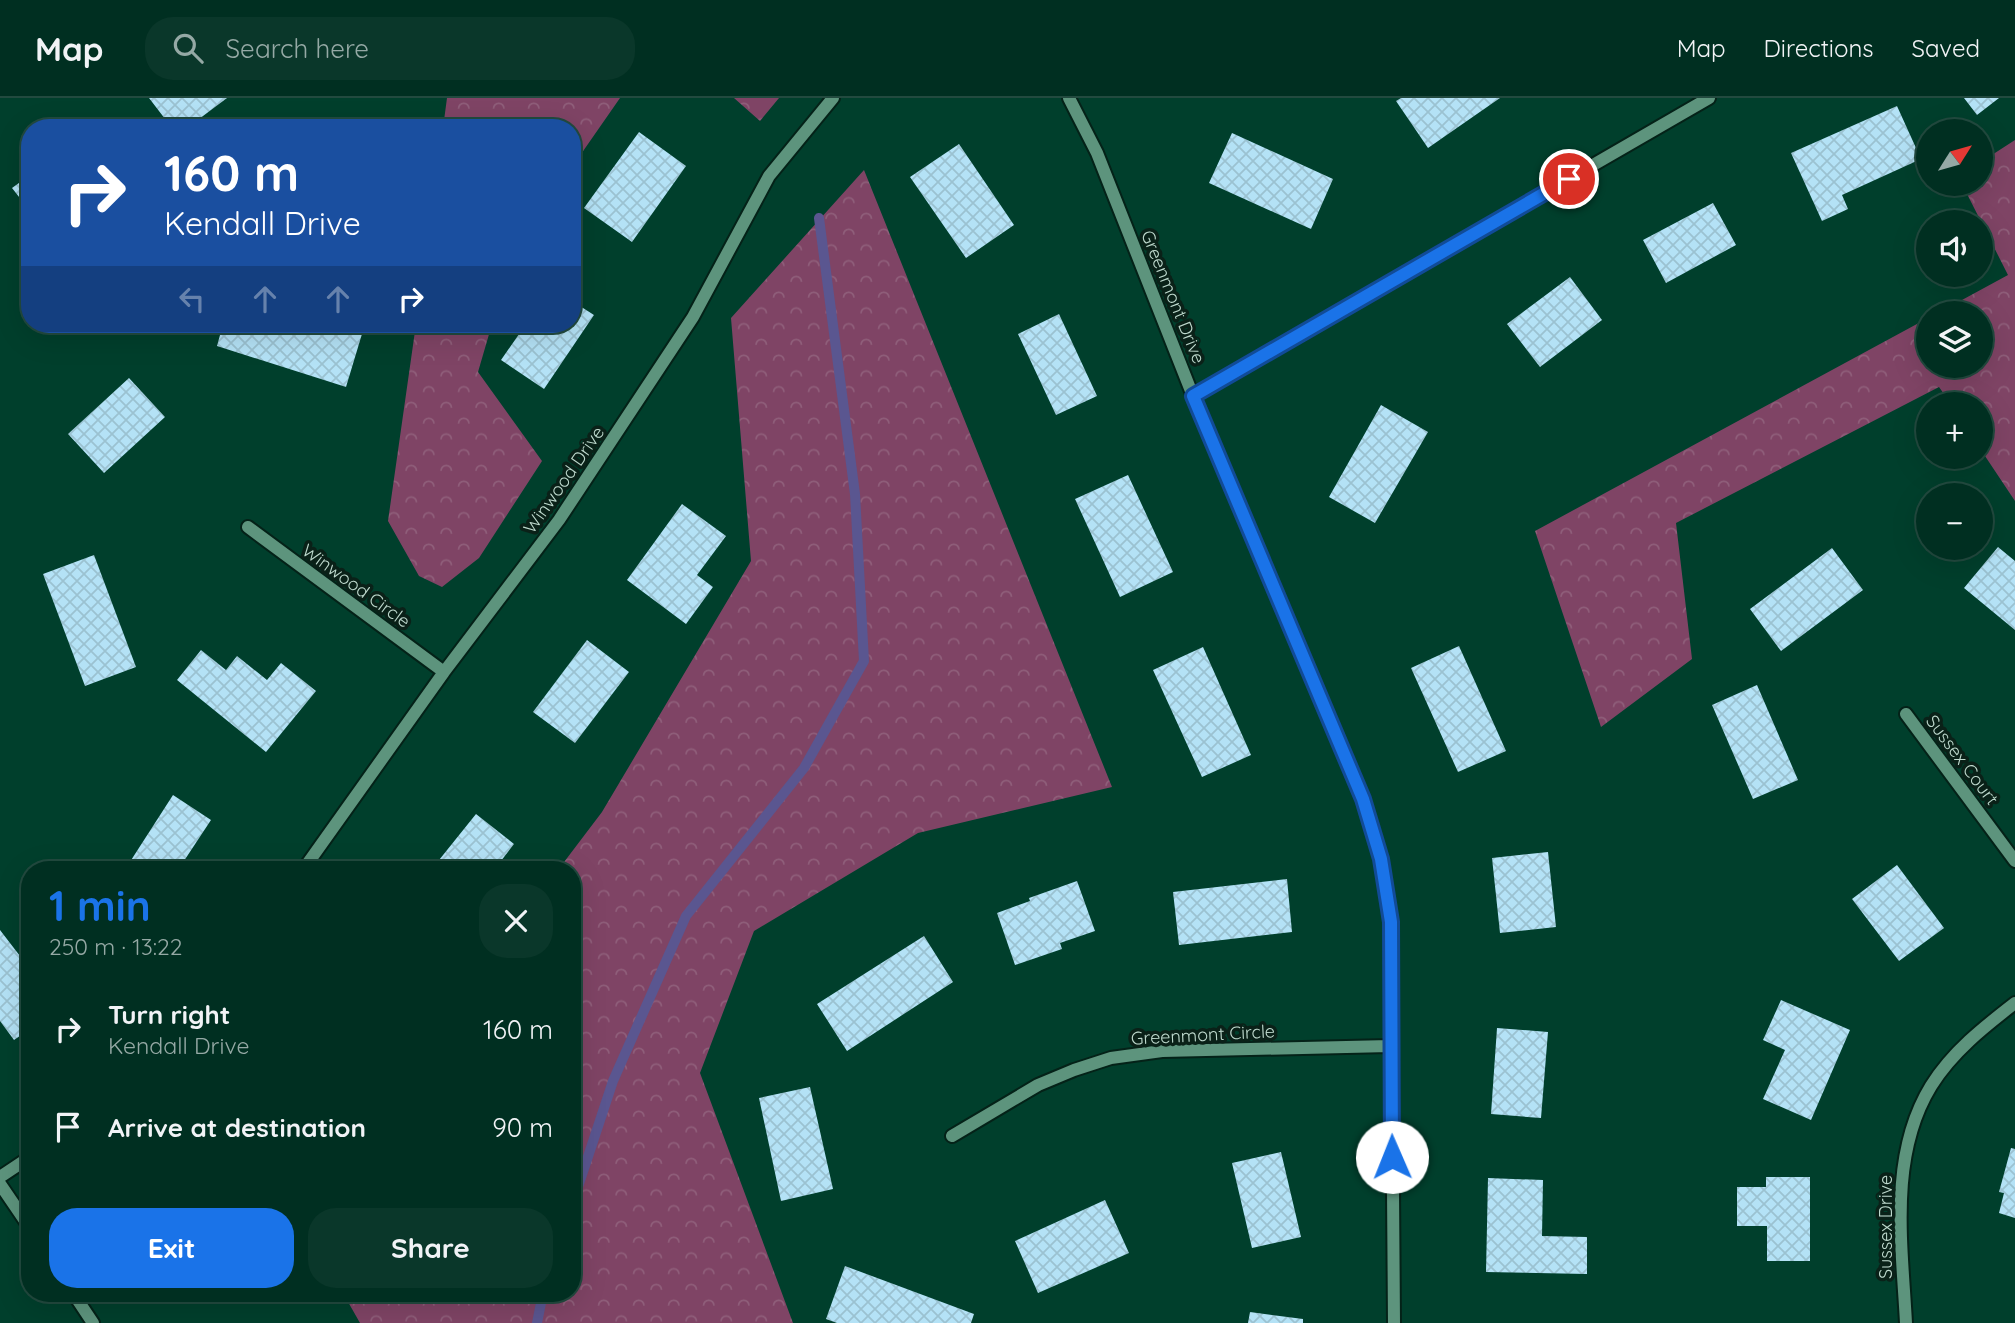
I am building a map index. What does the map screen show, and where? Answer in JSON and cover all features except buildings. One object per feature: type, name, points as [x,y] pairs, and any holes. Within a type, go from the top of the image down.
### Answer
[{"type":"street","name":"Winwood Drive","points":[[309,861],[444,672],[559,520],[693,317],[769,176],[833,98]]},
{"type":"street","name":"Greenmont Drive","points":[[1069,98],[1097,153],[1193,396],[1363,799],[1378,847],[1391,922],[1394,1323]]},
{"type":"street","points":[[1193,396],[1709,98]]},
{"type":"street","name":"Winwood Circle","points":[[248,527],[444,672]]},
{"type":"street","name":"Sussex Court","points":[[1906,714],[2015,861]]},
{"type":"street","name":"Sussex Drive","points":[[1906,1323],[1901,1211],[1904,1165],[1915,1121],[1931,1086],[1954,1056],[1981,1029],[2015,1003]]},
{"type":"street","name":"Greenmont Circle","points":[[952,1136],[1038,1085],[1111,1058],[1162,1051],[1390,1046]]},
{"type":"street","points":[[0,1177],[21,1163]]},
{"type":"street","points":[[0,1184],[21,1215]]},
{"type":"street","points":[[79,1302],[93,1323]]},
{"type":"green space","points":[[447,98],[620,98],[581,154],[581,119],[444,119]]},
{"type":"green space","points":[[734,98],[779,98],[760,121]]},
{"type":"green space","points":[[2015,140],[2015,501],[1993,468],[1993,392],[1943,392],[1939,387],[1929,392],[1916,392],[1916,399],[1676,523],[1692,659],[1601,727],[1535,531],[1916,325],[1916,378],[1993,378],[1993,301],[1960,301],[1986,287],[1993,287],[1993,283],[2008,275],[1993,245],[1993,210],[1975,210],[1968,196],[1993,196],[1993,154]]},
{"type":"green space","points":[[864,170],[1112,787],[918,833],[754,931],[700,1073],[793,1323],[360,1323],[348,1302],[581,1302],[581,861],[565,861],[602,812],[751,561],[731,318]]},
{"type":"green space","points":[[415,333],[489,333],[478,372],[542,461],[479,558],[442,587],[419,576],[388,521]]},
{"type":"waterway","points":[[581,1178],[613,1081],[686,916],[804,768],[864,661],[855,494],[819,218]]},
{"type":"waterway","points":[[537,1323],[541,1302]]},
{"type":"route","points":[[1392,1157],[1391,922],[1381,859],[1363,799],[1193,396],[1569,179]]}]
